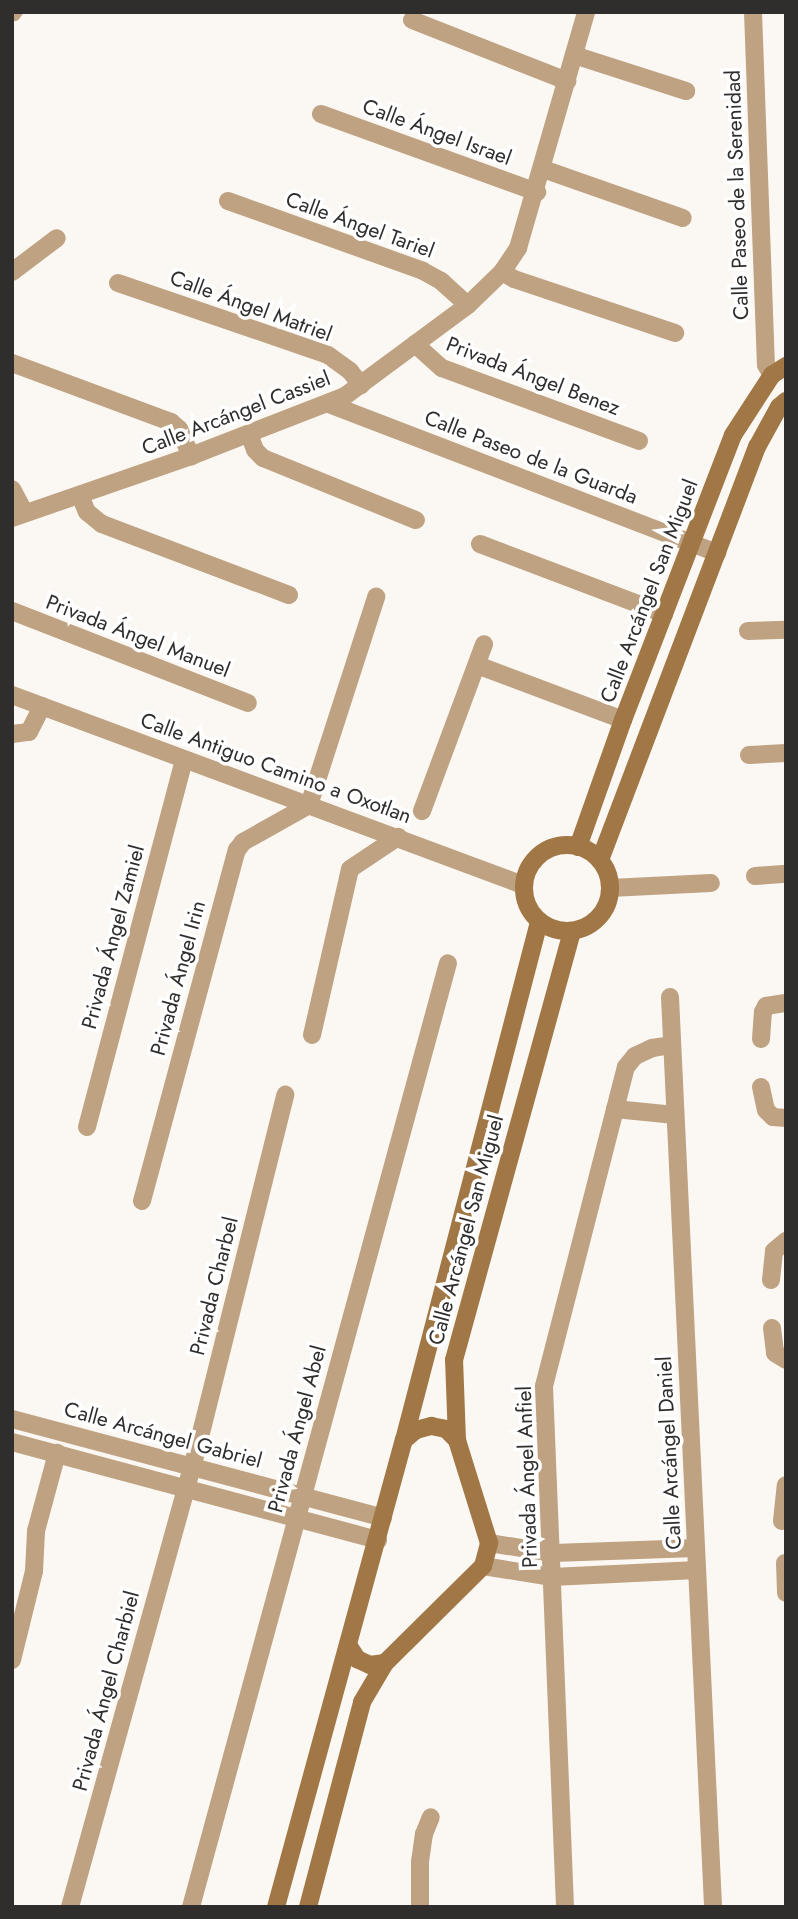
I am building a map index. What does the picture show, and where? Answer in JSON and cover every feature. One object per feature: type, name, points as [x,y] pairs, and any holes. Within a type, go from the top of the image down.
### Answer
[{"type":"street","name":"Calle Arcángel Cassiel","points":[[18,516],[191,456],[329,404],[361,385],[468,305],[502,272],[518,248],[537,192],[586,12]]},
{"type":"street","name":"Calle Paseo de la Serenidad","points":[[753,12],[766,365],[779,370]]},
{"type":"street","points":[[411,20],[567,81]]},
{"type":"street","points":[[574,55],[686,90]]},
{"type":"street","name":"Calle Ángel Israel","points":[[321,114],[537,192]]},
{"type":"street","points":[[542,169],[683,218]]},
{"type":"street","name":"Calle Ángel Tariel","points":[[228,201],[424,271],[441,281],[468,305]]},
{"type":"street","points":[[12,272],[57,237]]},
{"type":"street","points":[[502,272],[514,279],[675,334]]},
{"type":"street","name":"Calle Ángel Matriel","points":[[118,282],[328,355],[350,371],[361,385]]},
{"type":"street","name":"Privada Ángel Benez","points":[[415,344],[442,368],[639,441]]},
{"type":"street","points":[[12,363],[171,422],[179,429],[191,456]]},
{"type":"street","name":"Calle Arcángel San Miguel","points":[[578,847],[622,720],[733,435],[779,370]]},
{"type":"street","points":[[600,860],[757,447],[779,407],[786,401]]},
{"type":"street","name":"Calle Paseo de la Guarda","points":[[329,404],[717,553]]},
{"type":"street","points":[[249,434],[255,450],[263,458],[416,520]]},
{"type":"street","points":[[12,489],[18,516]]},
{"type":"street","points":[[80,495],[87,512],[102,524],[289,595]]},
{"type":"street","points":[[481,544],[664,614]]},
{"type":"street","points":[[309,804],[376,597]]},
{"type":"street","name":"Privada Ángel Manuel","points":[[12,611],[248,703]]},
{"type":"street","points":[[748,631],[786,630]]},
{"type":"street","points":[[422,811],[484,644]]},
{"type":"street","points":[[477,665],[622,720]]},
{"type":"street","name":"Calle Antiguo Camino a Oxotlan","points":[[12,695],[523,885]]},
{"type":"street","points":[[12,734],[29,732],[42,706]]},
{"type":"street","points":[[749,755],[786,753]]},
{"type":"street","name":"Privada Ángel Zamiel","points":[[87,1127],[184,760]]},
{"type":"street","name":"Privada Ángel Irin","points":[[142,1201],[237,850],[243,842],[309,804]]},
{"type":"street","points":[[312,1035],[350,869],[398,837]]},
{"type":"street","points":[[563,845],[578,847],[600,860],[610,888],[603,912],[584,928],[572,931],[554,930],[539,922],[527,905],[523,885],[527,871],[536,858],[548,849],[563,845]]},
{"type":"street","points":[[755,876],[786,874]]},
{"type":"street","points":[[610,888],[711,883]]},
{"type":"street","name":"Calle Arcángel San Miguel","points":[[276,1907],[378,1540],[539,922]]},
{"type":"street","name":"Calle Arcángel San Miguel","points":[[489,1543],[457,1440],[454,1360],[572,931]]},
{"type":"street","name":"Privada Ángel Abel","points":[[191,1907],[448,963]]},
{"type":"street","name":"Calle Arcángel Daniel","points":[[670,996],[713,1907]]},
{"type":"street","points":[[761,1039],[766,1006],[786,1003]]},
{"type":"street","name":"Privada Ángel Anfiel","points":[[565,1907],[553,1553],[544,1387],[626,1067],[635,1056],[652,1048],[671,1045]]},
{"type":"street","points":[[761,1087],[766,1110],[779,1117]]},
{"type":"street","name":"Privada Charbel","points":[[186,1488],[285,1094]]},
{"type":"street","points":[[615,1109],[676,1115]]},
{"type":"street","points":[[771,1280],[774,1251],[784,1242]]},
{"type":"street","points":[[772,1328],[775,1353],[783,1360]]},
{"type":"street","name":"Calle Arcángel Gabriel","points":[[12,1419],[383,1518]]},
{"type":"street","points":[[404,1440],[416,1430],[431,1426],[446,1430],[457,1440]]},
{"type":"street","points":[[12,1441],[378,1540]]},
{"type":"street","points":[[12,1660],[34,1571],[36,1531],[57,1453]]},
{"type":"street","points":[[782,1521],[786,1485]]},
{"type":"street","name":"Privada Ángel Charbiel","points":[[71,1907],[186,1488]]},
{"type":"street","points":[[308,1907],[362,1702],[386,1663],[483,1566],[489,1543],[553,1553],[696,1548]]},
{"type":"street","points":[[785,1563],[786,1593]]},
{"type":"street","points":[[483,1566],[552,1577],[697,1570]]},
{"type":"street","points":[[348,1645],[357,1659],[370,1665],[386,1663]]},
{"type":"street","points":[[420,1907],[420,1863],[424,1834],[431,1817]]},
{"type":"lane","points":[[12,13],[15,16],[18,12]]}]
